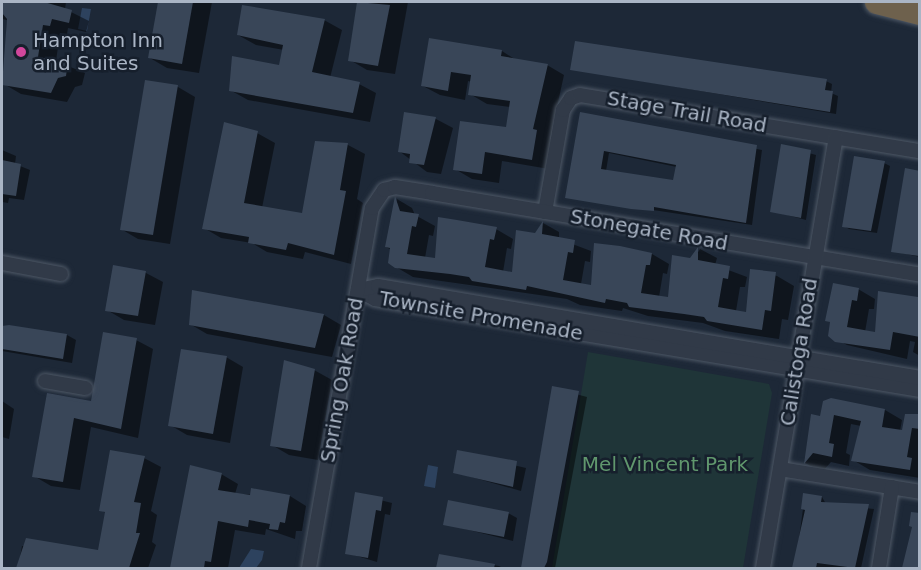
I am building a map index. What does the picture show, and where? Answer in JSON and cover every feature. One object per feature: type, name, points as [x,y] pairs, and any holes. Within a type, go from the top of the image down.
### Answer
[{"type":"highway","points":[[877,2],[920,14]]},
{"type":"street","name":"Stage Trail Road","points":[[545,212],[563,110],[571,98],[580,95],[920,151]]},
{"type":"street","name":"Calistoga Road","points":[[764,568],[836,136]]},
{"type":"street","name":"Stonegate Road","points":[[380,194],[400,188],[920,275]]},
{"type":"street","name":"Spring Oak Road","points":[[309,568],[372,208],[380,194]]},
{"type":"street","points":[[2,263],[61,274]]},
{"type":"street","name":"Townsite Promenade","points":[[358,290],[378,286],[797,363],[920,390]]},
{"type":"street","name":"Townsite Promenade","points":[[797,363],[920,378]]},
{"type":"street","points":[[45,381],[85,388]]},
{"type":"street","points":[[780,469],[920,492]]},
{"type":"street","points":[[879,568],[892,488]]},
{"type":"green space","name":"Mel Vincent Park","points":[[588,352],[769,384],[772,393],[743,568],[552,568]]},
{"type":"water","points":[[82,8],[91,9],[87,31],[78,29]]},
{"type":"water","points":[[428,465],[438,467],[435,488],[424,486]]},
{"type":"water","points":[[251,549],[264,551],[262,560],[256,568],[239,568]]},
{"type":"building","name":"Hampton Inn and Suites","points":[[2,2],[44,2],[72,10],[69,23],[52,19],[50,26],[43,25],[38,57],[68,62],[66,76],[58,78],[51,93],[2,85],[7,19],[2,13]]},
{"type":"building","points":[[158,2],[193,2],[182,64],[148,58]]},
{"type":"building","points":[[357,2],[390,5],[378,66],[348,61]]},
{"type":"building","points":[[242,5],[325,19],[312,72],[360,82],[353,113],[229,91],[232,56],[279,65],[283,45],[237,35]]},
{"type":"building","points":[[429,38],[502,50],[501,56],[548,64],[533,129],[537,130],[532,160],[485,152],[482,174],[453,170],[460,121],[506,127],[510,101],[468,95],[471,75],[451,72],[448,91],[421,86]]},
{"type":"building","points":[[575,41],[827,79],[825,90],[833,91],[830,112],[570,70]]},
{"type":"building","points":[[145,80],[178,85],[153,235],[120,230]]},
{"type":"building","points":[[404,112],[436,117],[424,165],[409,163],[410,154],[398,152]]},
{"type":"building","points":[[580,112],[757,145],[746,223],[654,207],[654,211],[631,209],[565,198]],"holes":[[[604,151],[676,165],[673,180],[601,169]]]},
{"type":"building","points":[[224,122],[258,131],[244,203],[302,213],[315,141],[348,143],[340,190],[346,191],[334,255],[288,243],[286,250],[248,243],[249,237],[202,229]]},
{"type":"building","points":[[781,144],[811,150],[801,218],[770,212]]},
{"type":"building","points":[[854,156],[885,161],[871,231],[842,227]]},
{"type":"building","points":[[2,160],[21,164],[16,196],[2,194]]},
{"type":"building","points":[[905,168],[920,171],[919,256],[891,252]]},
{"type":"building","points":[[395,196],[400,211],[419,214],[416,227],[412,226],[407,254],[435,258],[438,217],[457,220],[497,227],[494,240],[490,239],[485,267],[512,272],[516,230],[535,233],[543,221],[542,234],[575,240],[573,253],[568,252],[563,280],[591,285],[594,243],[620,246],[652,253],[650,265],[646,265],[641,293],[668,297],[672,255],[690,258],[698,247],[698,260],[730,266],[728,279],[723,278],[718,307],[746,312],[750,269],[776,272],[771,311],[765,310],[762,330],[707,321],[704,317],[629,307],[627,303],[606,299],[605,303],[527,286],[526,290],[472,281],[469,277],[395,268],[388,263],[390,248],[385,247]]},
{"type":"building","points":[[113,265],[146,271],[138,316],[105,311]]},
{"type":"building","points":[[833,283],[859,288],[857,301],[852,300],[847,327],[875,332],[878,291],[918,297],[920,337],[893,332],[890,350],[835,342],[828,336],[830,322],[825,321]]},
{"type":"building","points":[[192,290],[324,314],[315,348],[189,325]]},
{"type":"building","points":[[9,325],[67,334],[63,359],[2,349],[2,326]]},
{"type":"building","points":[[103,332],[137,338],[121,429],[74,418],[63,482],[32,477],[47,393],[91,401]]},
{"type":"building","points":[[181,349],[227,356],[213,434],[168,426]]},
{"type":"building","points":[[284,360],[315,369],[301,451],[270,446]]},
{"type":"building","points":[[552,386],[579,391],[547,562],[544,568],[521,568]]},
{"type":"building","points":[[831,398],[885,409],[882,427],[902,430],[905,414],[920,414],[920,429],[912,428],[907,457],[912,458],[910,470],[851,461],[861,421],[834,415],[829,443],[834,444],[832,457],[813,453],[804,464],[811,414],[820,416],[823,401]]},
{"type":"building","points":[[110,450],[145,456],[134,502],[141,503],[136,533],[140,533],[129,568],[16,568],[26,538],[98,550],[105,512],[99,511]]},
{"type":"building","points":[[457,450],[517,461],[513,487],[453,473]]},
{"type":"building","points":[[190,465],[222,473],[218,490],[250,495],[251,488],[290,495],[285,523],[280,522],[278,530],[269,529],[270,524],[249,520],[248,527],[218,521],[211,562],[205,561],[204,568],[170,568]]},
{"type":"building","points":[[355,492],[383,497],[381,511],[376,510],[368,558],[345,554]]},
{"type":"building","points":[[803,493],[822,496],[821,502],[869,504],[855,568],[817,563],[816,568],[792,568],[805,510],[801,509]]},
{"type":"building","points":[[448,500],[509,512],[504,537],[443,525]]},
{"type":"building","points":[[911,512],[920,513],[920,568],[902,568],[912,527],[909,526]]},
{"type":"building","points":[[439,554],[495,564],[494,568],[436,568]]},
{"type":"place","name":"Hampton Inn and Suites","points":[[21,52]]}]
